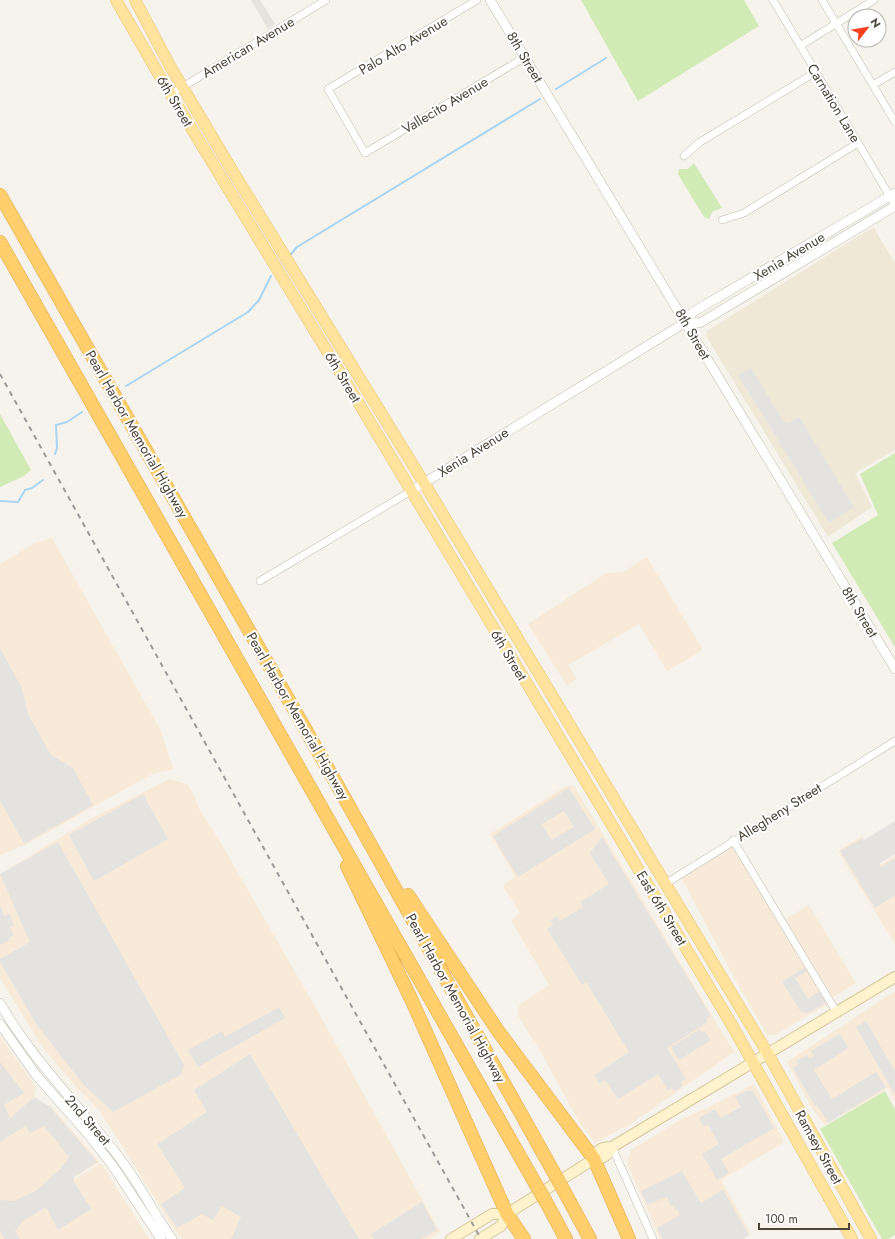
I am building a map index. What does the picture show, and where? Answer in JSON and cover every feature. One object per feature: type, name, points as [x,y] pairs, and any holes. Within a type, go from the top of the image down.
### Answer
[{"type":"highway","name":"Pearl Harbor Memorial Highway","points":[[0,195],[335,781],[590,1239]]},
{"type":"highway","name":"Pearl Harbor Memorial Highway","points":[[0,242],[317,797],[566,1239]]},
{"type":"highway","points":[[335,781],[472,994],[524,1067],[594,1159],[629,1239]]},
{"type":"highway","points":[[317,797],[507,1214],[524,1239]]},
{"type":"main road","name":"6th Street","points":[[116,0],[171,94],[569,755]]},
{"type":"main road","name":"6th Street","points":[[135,0],[182,87],[424,483],[583,749]]},
{"type":"main road","points":[[249,222],[260,215]]},
{"type":"main road","name":"East 6th Street","points":[[583,749],[768,1054]]},
{"type":"main road","name":"East 6th Street","points":[[569,755],[754,1062]]},
{"type":"main road","points":[[698,968],[706,965],[722,990],[732,995]]},
{"type":"main road","points":[[480,1239],[501,1226],[507,1214],[594,1159],[601,1159],[609,1154],[612,1147],[895,977]]},
{"type":"main road","name":"Ramsey Street","points":[[768,1054],[871,1239]]},
{"type":"main road","name":"Ramsey Street","points":[[754,1062],[852,1239]]},
{"type":"main road","points":[[452,1239],[492,1214],[507,1214]]},
{"type":"street","name":"American Avenue","points":[[171,94],[326,0]]},
{"type":"street","name":"Palo Alto Avenue","points":[[366,153],[328,89],[477,0]]},
{"type":"street","name":"8th Street","points":[[490,0],[895,669]]},
{"type":"street","name":"Carnation Lane","points":[[773,0],[858,144],[892,195],[895,206]]},
{"type":"street","points":[[822,0],[895,122]]},
{"type":"street","points":[[800,46],[874,0]]},
{"type":"street","name":"Vallecito Avenue","points":[[366,153],[525,57]]},
{"type":"street","points":[[684,156],[700,142],[816,72]]},
{"type":"street","points":[[873,85],[895,72]]},
{"type":"street","points":[[722,220],[744,213],[858,144]]},
{"type":"street","name":"Xenia Avenue","points":[[260,581],[411,491],[686,322],[693,312],[892,195]]},
{"type":"street","name":"Xenia Avenue","points":[[686,322],[700,323],[895,206]]},
{"type":"street","name":"Allegheny Street","points":[[665,884],[895,741]]},
{"type":"street","points":[[734,840],[837,1013]]},
{"type":"street","name":"2nd Street","points":[[0,1003],[27,1045],[122,1161],[172,1239]]},
{"type":"street","points":[[0,1012],[9,1026],[27,1045]]},
{"type":"street","name":"2nd Street","points":[[0,1024],[36,1075],[88,1134],[113,1166],[161,1239]]},
{"type":"street","points":[[48,1090],[56,1092],[85,1125],[95,1127]]},
{"type":"street","points":[[612,1147],[653,1239]]},
{"type":"street","points":[[113,1166],[118,1163],[136,1189],[150,1203]]},
{"type":"shaded area","points":[[251,0],[260,0],[275,24],[268,29]]},
{"type":"shaded area","points":[[874,228],[895,263],[895,450],[855,473],[872,507],[828,537],[706,336],[707,331],[868,230]]},
{"type":"shaded area","points":[[751,368],[784,422],[788,423],[799,417],[854,507],[829,523],[738,375]]},
{"type":"shaded area","points":[[52,538],[160,729],[173,769],[150,775],[27,844],[0,855],[0,564],[35,543]]},
{"type":"shaded area","points":[[647,557],[703,650],[667,671],[639,624],[568,665],[577,679],[567,686],[528,624],[606,573],[623,572]]},
{"type":"shaded area","points":[[0,648],[22,688],[28,714],[51,755],[73,768],[93,805],[24,844],[0,800]]},
{"type":"shaded area","points":[[170,779],[187,784],[193,793],[199,809],[221,843],[321,1017],[440,1232],[429,1239],[183,1239],[175,1231],[100,1111],[78,1089],[43,1048],[0,978],[0,874],[94,817]]},
{"type":"shaded area","points":[[568,785],[574,786],[734,1052],[632,1123],[595,1143],[579,1122],[539,1049],[518,1016],[519,1005],[549,985],[511,920],[520,913],[503,886],[515,876],[490,834]]},
{"type":"shaded area","points":[[569,788],[595,829],[518,877],[493,836]],"holes":[[[564,811],[574,827],[551,840],[542,824]]]},
{"type":"shaded area","points":[[143,794],[168,839],[94,881],[69,835]]},
{"type":"shaded area","points":[[895,821],[895,854],[879,864],[881,867],[895,858],[895,895],[875,908],[840,851],[863,838],[864,840]]},
{"type":"shaded area","points":[[862,836],[880,865],[895,856],[895,944],[838,851]]},
{"type":"shaded area","points":[[602,837],[711,1016],[706,1018],[708,1022],[667,1048],[686,1079],[681,1082],[683,1086],[675,1091],[672,1088],[668,1090],[658,1074],[618,1099],[605,1080],[599,1084],[594,1075],[629,1052],[586,982],[582,985],[547,929],[553,925],[550,920],[557,916],[560,921],[583,907],[580,902],[609,884],[590,853]]},
{"type":"shaded area","points":[[58,842],[184,1065],[182,1074],[113,1112],[84,1085],[37,1025],[0,962],[0,959],[30,942],[0,874]]},
{"type":"shaded area","points":[[733,846],[829,1003],[775,1035],[767,1035],[737,983],[681,877]]},
{"type":"shaded area","points":[[0,905],[4,916],[10,914],[14,926],[10,927],[14,935],[8,938],[9,941],[0,945]]},
{"type":"shaded area","points":[[809,905],[856,983],[833,997],[784,920]]},
{"type":"shaded area","points":[[805,967],[808,971],[795,978],[808,999],[820,991],[827,1002],[808,1013],[801,1012],[782,982]]},
{"type":"shaded area","points":[[895,991],[895,1101],[888,1088],[825,1125],[813,1110],[787,1062]]},
{"type":"shaded area","points":[[279,1007],[285,1018],[198,1067],[188,1050],[222,1031],[225,1037]]},
{"type":"shaded area","points":[[866,1021],[895,1071],[895,1095],[856,1027]]},
{"type":"shaded area","points":[[700,1029],[702,1033],[705,1031],[711,1040],[679,1060],[671,1047]]},
{"type":"shaded area","points":[[840,1034],[848,1048],[814,1070],[832,1099],[876,1072],[886,1087],[828,1123],[817,1105],[815,1106],[793,1068],[798,1065],[796,1061],[807,1055],[810,1058],[814,1056],[811,1051]]},
{"type":"shaded area","points":[[0,1036],[36,1087],[34,1097],[42,1105],[50,1105],[99,1162],[0,1224]]},
{"type":"shaded area","points":[[250,1054],[359,1239],[231,1239],[241,1217],[222,1206],[213,1220],[202,1214],[177,1228],[161,1204],[185,1188],[157,1144],[207,1112],[194,1090]]},
{"type":"shaded area","points":[[0,1062],[24,1093],[4,1105],[10,1118],[34,1097],[50,1107],[97,1162],[74,1177],[74,1182],[91,1209],[58,1230],[46,1207],[23,1221],[15,1231],[20,1239],[5,1239],[0,1231],[0,1200],[14,1201],[36,1191],[60,1169],[69,1157],[44,1126],[30,1133],[25,1126],[0,1142]]},
{"type":"shaded area","points":[[754,1084],[784,1142],[721,1180],[751,1234],[744,1239],[660,1239],[627,1163],[631,1150],[684,1118]]},
{"type":"shaded area","points":[[746,1091],[753,1091],[774,1128],[721,1159],[729,1173],[717,1180],[702,1154],[719,1144],[708,1125],[704,1127],[699,1118],[715,1109],[721,1118],[741,1107],[735,1097]]},
{"type":"shaded area","points":[[101,1163],[149,1239],[0,1239],[0,1225]]},
{"type":"shaded area","points":[[682,1171],[701,1203],[723,1190],[749,1235],[743,1239],[662,1239],[657,1228],[680,1215],[677,1209],[675,1210],[673,1206],[671,1206],[667,1197],[647,1205],[641,1191]]},
{"type":"shaded area","points":[[422,1202],[437,1230],[421,1239],[374,1239],[371,1234]]},
{"type":"green space","points":[[581,0],[744,0],[759,26],[638,101]]},
{"type":"green space","points":[[694,163],[722,208],[713,211],[709,219],[704,217],[678,174],[679,169],[688,169]]},
{"type":"green space","points":[[0,414],[31,470],[24,476],[0,487]]},
{"type":"green space","points":[[895,453],[895,647],[832,543],[878,515],[860,474]]},
{"type":"green space","points":[[885,1091],[895,1109],[895,1235],[888,1239],[882,1239],[820,1129]]},
{"type":"waterway","points":[[556,89],[606,58]]},
{"type":"waterway","points":[[291,254],[297,247],[540,99]]},
{"type":"waterway","points":[[126,386],[248,312],[259,300],[271,276]]},
{"type":"waterway","points":[[55,454],[57,448],[56,425],[67,422],[82,412]]},
{"type":"waterway","points":[[0,501],[18,502],[25,490],[32,488],[43,480]]},
{"type":"railway","points":[[0,374],[481,1239]]}]
